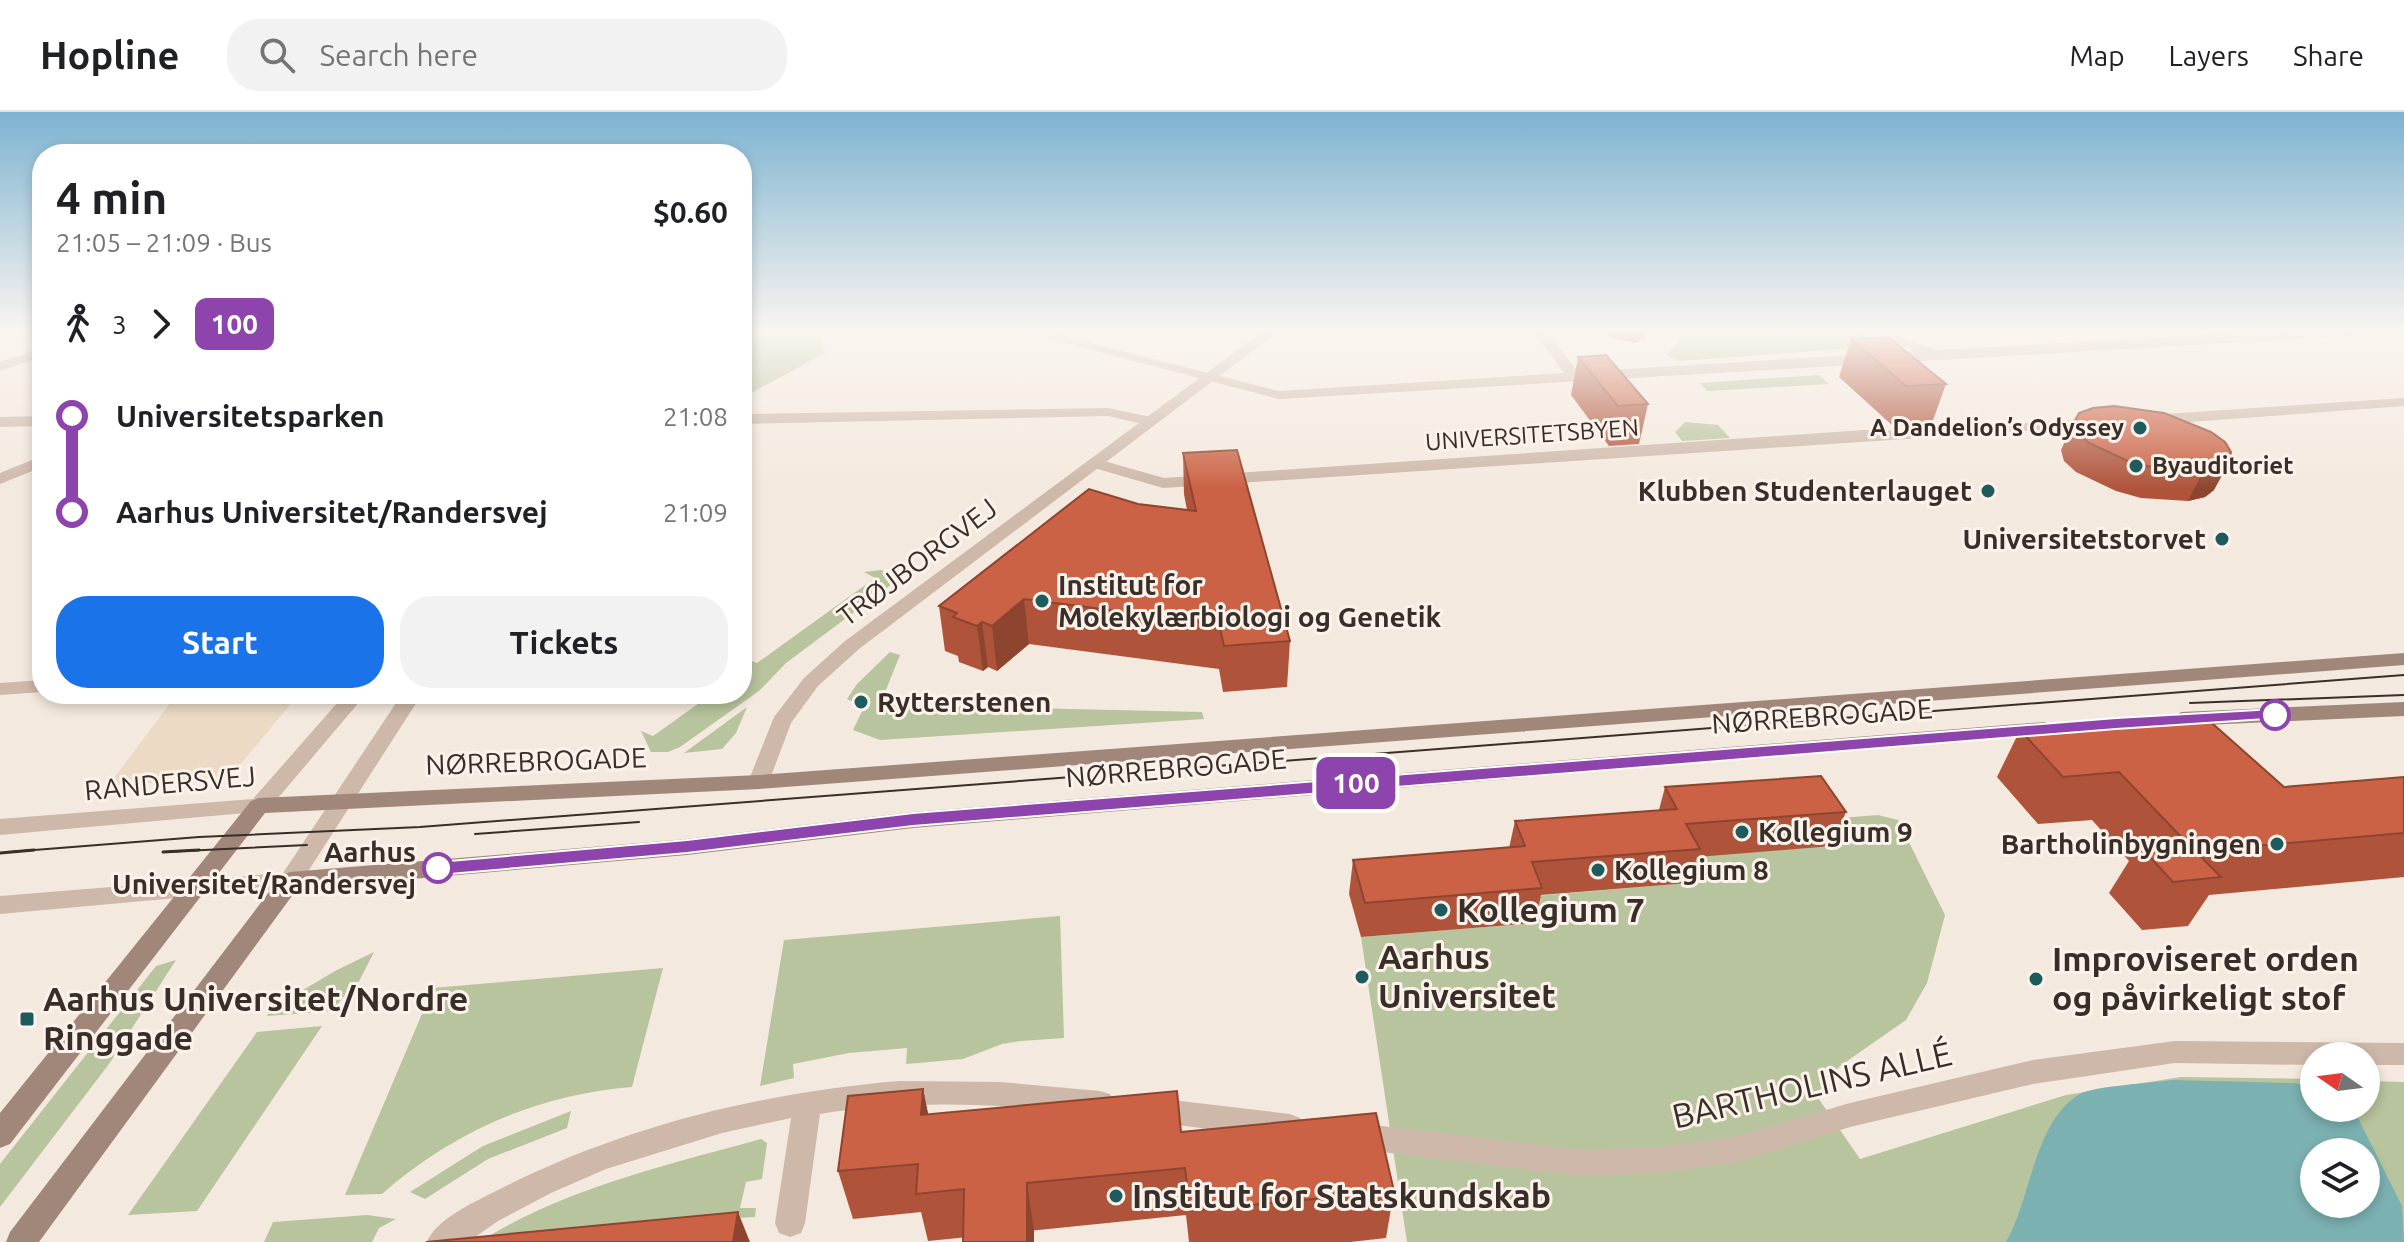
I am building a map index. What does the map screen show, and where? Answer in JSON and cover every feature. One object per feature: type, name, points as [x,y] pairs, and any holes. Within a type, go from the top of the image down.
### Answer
[{"type":"main road","name":"NØRREBROGADE","points":[[345,800],[759,782],[2404,659]]},
{"type":"main road","points":[[2158,720],[2404,709]]},
{"type":"main road","name":"NØRREBROGADE","points":[[290,881],[687,847],[928,818],[2066,727]]},
{"type":"main road","name":"RANDERSVEJ","points":[[259,806],[345,800]]},
{"type":"main road","points":[[0,1135],[259,806]]},
{"type":"main road","points":[[21,1242],[290,881]]},
{"type":"street","name":"TRØJBORGVEJ","points":[[759,782],[781,722],[811,682],[852,645],[1201,384]]},
{"type":"street","points":[[1233,384],[1279,395],[1475,384]]},
{"type":"street","name":"UNIVERSITETSBYEN","points":[[1097,464],[1163,483],[2404,402]]},
{"type":"street","points":[[752,419],[1108,412],[1151,421]]},
{"type":"street","points":[[0,422],[32,421]]},
{"type":"street","points":[[0,479],[32,465]]},
{"type":"street","points":[[0,689],[32,687]]},
{"type":"street","points":[[259,806],[347,704]]},
{"type":"street","points":[[290,881],[406,704]]},
{"type":"street","name":"RANDERSVEJ","points":[[0,827],[259,806]]},
{"type":"street","name":"NØRREBROGADE","points":[[193,889],[290,881]]},
{"type":"street","points":[[0,905],[193,889]]},
{"type":"street","name":"BARTHOLINS ALLÉ","points":[[442,1242],[476,1216],[583,1162],[706,1126],[807,1104],[898,1093],[989,1093],[1087,1102],[1579,1163],[1659,1160],[1734,1150],[1850,1115],[2033,1072],[2147,1056],[2255,1050],[2404,1054]]},
{"type":"street","points":[[790,1223],[807,1104]]},
{"type":"green space","points":[[752,384],[768,384],[752,393]]},
{"type":"green space","points":[[1701,384],[1829,384],[1707,391]]},
{"type":"green space","points":[[1685,422],[1718,425],[1730,438],[1682,441],[1675,432]]},
{"type":"green space","points":[[881,570],[900,578],[786,663],[752,696],[752,661],[757,663],[875,578],[864,572]]},
{"type":"green space","points":[[890,652],[900,655],[881,702],[890,705],[1202,712],[1204,719],[880,740],[853,730],[864,707],[847,699],[857,684]]},
{"type":"green space","points":[[698,704],[741,704],[680,747],[668,752],[651,752],[641,731],[653,736]]},
{"type":"green space","points":[[747,707],[736,733],[722,749],[684,753]]},
{"type":"green space","points":[[1878,815],[1898,820],[1945,915],[1927,983],[1906,1020],[1840,1066],[1816,1095],[1860,1159],[2066,1095],[2181,1077],[2300,1079],[2300,1122],[2380,1122],[2380,1081],[2404,1082],[2404,1242],[1407,1242],[1361,937],[1534,923],[1524,897],[1688,883],[1676,859],[1815,820]]},
{"type":"green space","points":[[1060,916],[1064,1038],[1002,1044],[963,1059],[906,1064],[907,1048],[849,1053],[793,1064],[794,1078],[760,1086],[784,940]]},
{"type":"green space","points":[[374,952],[352,995],[343,997],[333,1011],[267,1016],[271,1009]]},
{"type":"green space","points":[[176,960],[109,1064],[0,1207],[0,1164],[156,966]]},
{"type":"green space","points":[[663,968],[632,1087],[564,1098],[498,1120],[438,1152],[382,1194],[345,1195],[433,988]]},
{"type":"green space","points":[[322,1026],[197,1211],[128,1215],[257,1032]]},
{"type":"green space","points":[[571,1111],[567,1128],[488,1159],[425,1199],[410,1192],[483,1146]]},
{"type":"green space","points":[[761,1139],[767,1143],[762,1179],[746,1182],[740,1208],[756,1208],[755,1217],[598,1226],[480,1242],[544,1207],[580,1193]]},
{"type":"green space","points":[[367,1215],[396,1219],[379,1228],[372,1242],[264,1242],[273,1222]]},
{"type":"shaded area","points":[[170,704],[291,704],[230,777],[108,786]]},
{"type":"water","points":[[2172,1080],[2300,1084],[2300,1122],[2360,1122],[2368,1138],[2300,1138],[2300,1218],[2380,1218],[2380,1162],[2402,1206],[2404,1242],[2006,1242],[2053,1122],[2065,1106],[2080,1094],[2110,1087]]},
{"type":"building","points":[[1600,384],[1631,384],[1648,404],[1618,406]]},
{"type":"building","points":[[1903,384],[1946,384],[1906,386]]},
{"type":"building","points":[[2114,406],[2164,413],[2211,432],[2225,442],[2231,452],[2230,461],[2220,468],[2203,471],[2156,468],[2130,462],[2089,443],[2077,432],[2074,422],[2079,413]]},
{"type":"building","points":[[1237,450],[1290,641],[1224,646],[1219,624],[1024,599],[992,626],[982,622],[977,626],[953,617],[957,613],[939,606],[1089,489],[1138,504],[1196,511],[1183,453]]},
{"type":"building","points":[[2204,716],[2284,787],[2404,777],[2404,833],[2195,851],[2221,877],[2173,882],[2139,845],[2185,841],[2119,772],[2063,777],[2020,730]]},
{"type":"building","points":[[1821,776],[1846,812],[1686,824],[1700,849],[1532,862],[1542,888],[1365,903],[1353,860],[1525,846],[1515,821],[1677,809],[1665,787]]},
{"type":"building","points":[[923,1089],[921,1115],[1177,1091],[1181,1132],[1376,1113],[1394,1191],[1190,1211],[1185,1168],[1027,1183],[1027,1242],[963,1242],[964,1189],[916,1194],[918,1164],[838,1171],[848,1096]]},
{"type":"building","points":[[738,1212],[733,1242],[426,1242]]},
{"type":"tram line","points":[[31,850],[199,837],[420,827],[2404,675]]},
{"type":"tram line","points":[[2190,703],[2404,695]]},
{"type":"tram line","points":[[475,834],[639,822]]},
{"type":"tram line","points":[[199,850],[163,852],[307,845]]},
{"type":"tram line","points":[[0,853],[31,850]]},
{"type":"tram line","points":[[9,852],[31,850]]},
{"type":"bus line","name":"100","points":[[438,868],[687,847],[913,820],[2116,723],[2275,715]]},
{"type":"place","name":"A Dandelion’s Odyssey","points":[[2140,428]]},
{"type":"place","name":"Byauditoriet","points":[[2136,466]]},
{"type":"place","name":"Klubben Studenterlauget","points":[[1988,491]]},
{"type":"place","name":"Universitetstorvet","points":[[2222,539]]},
{"type":"place","name":"Institut for Molekylærbiologi og Genetik","points":[[1042,601]]},
{"type":"place","name":"Rytterstenen","points":[[861,702]]},
{"type":"place","name":"Kollegium 9","points":[[1742,832]]},
{"type":"place","name":"Bartholinbygningen","points":[[2277,844]]},
{"type":"place","name":"Aarhus Universitet/Randersvej","points":[[438,868]]},
{"type":"place","name":"Kollegium 8","points":[[1598,870]]},
{"type":"place","name":"Kollegium 7","points":[[1441,910]]},
{"type":"place","name":"Aarhus Universitet","points":[[1362,977]]},
{"type":"place","name":"Improviseret orden og påvirkeligt stof","points":[[2036,979]]},
{"type":"place","name":"Aarhus Universitet/Nordre Ringgade","points":[[27,1019]]},
{"type":"place","name":"Institut for Statskundskab","points":[[1116,1196]]}]
